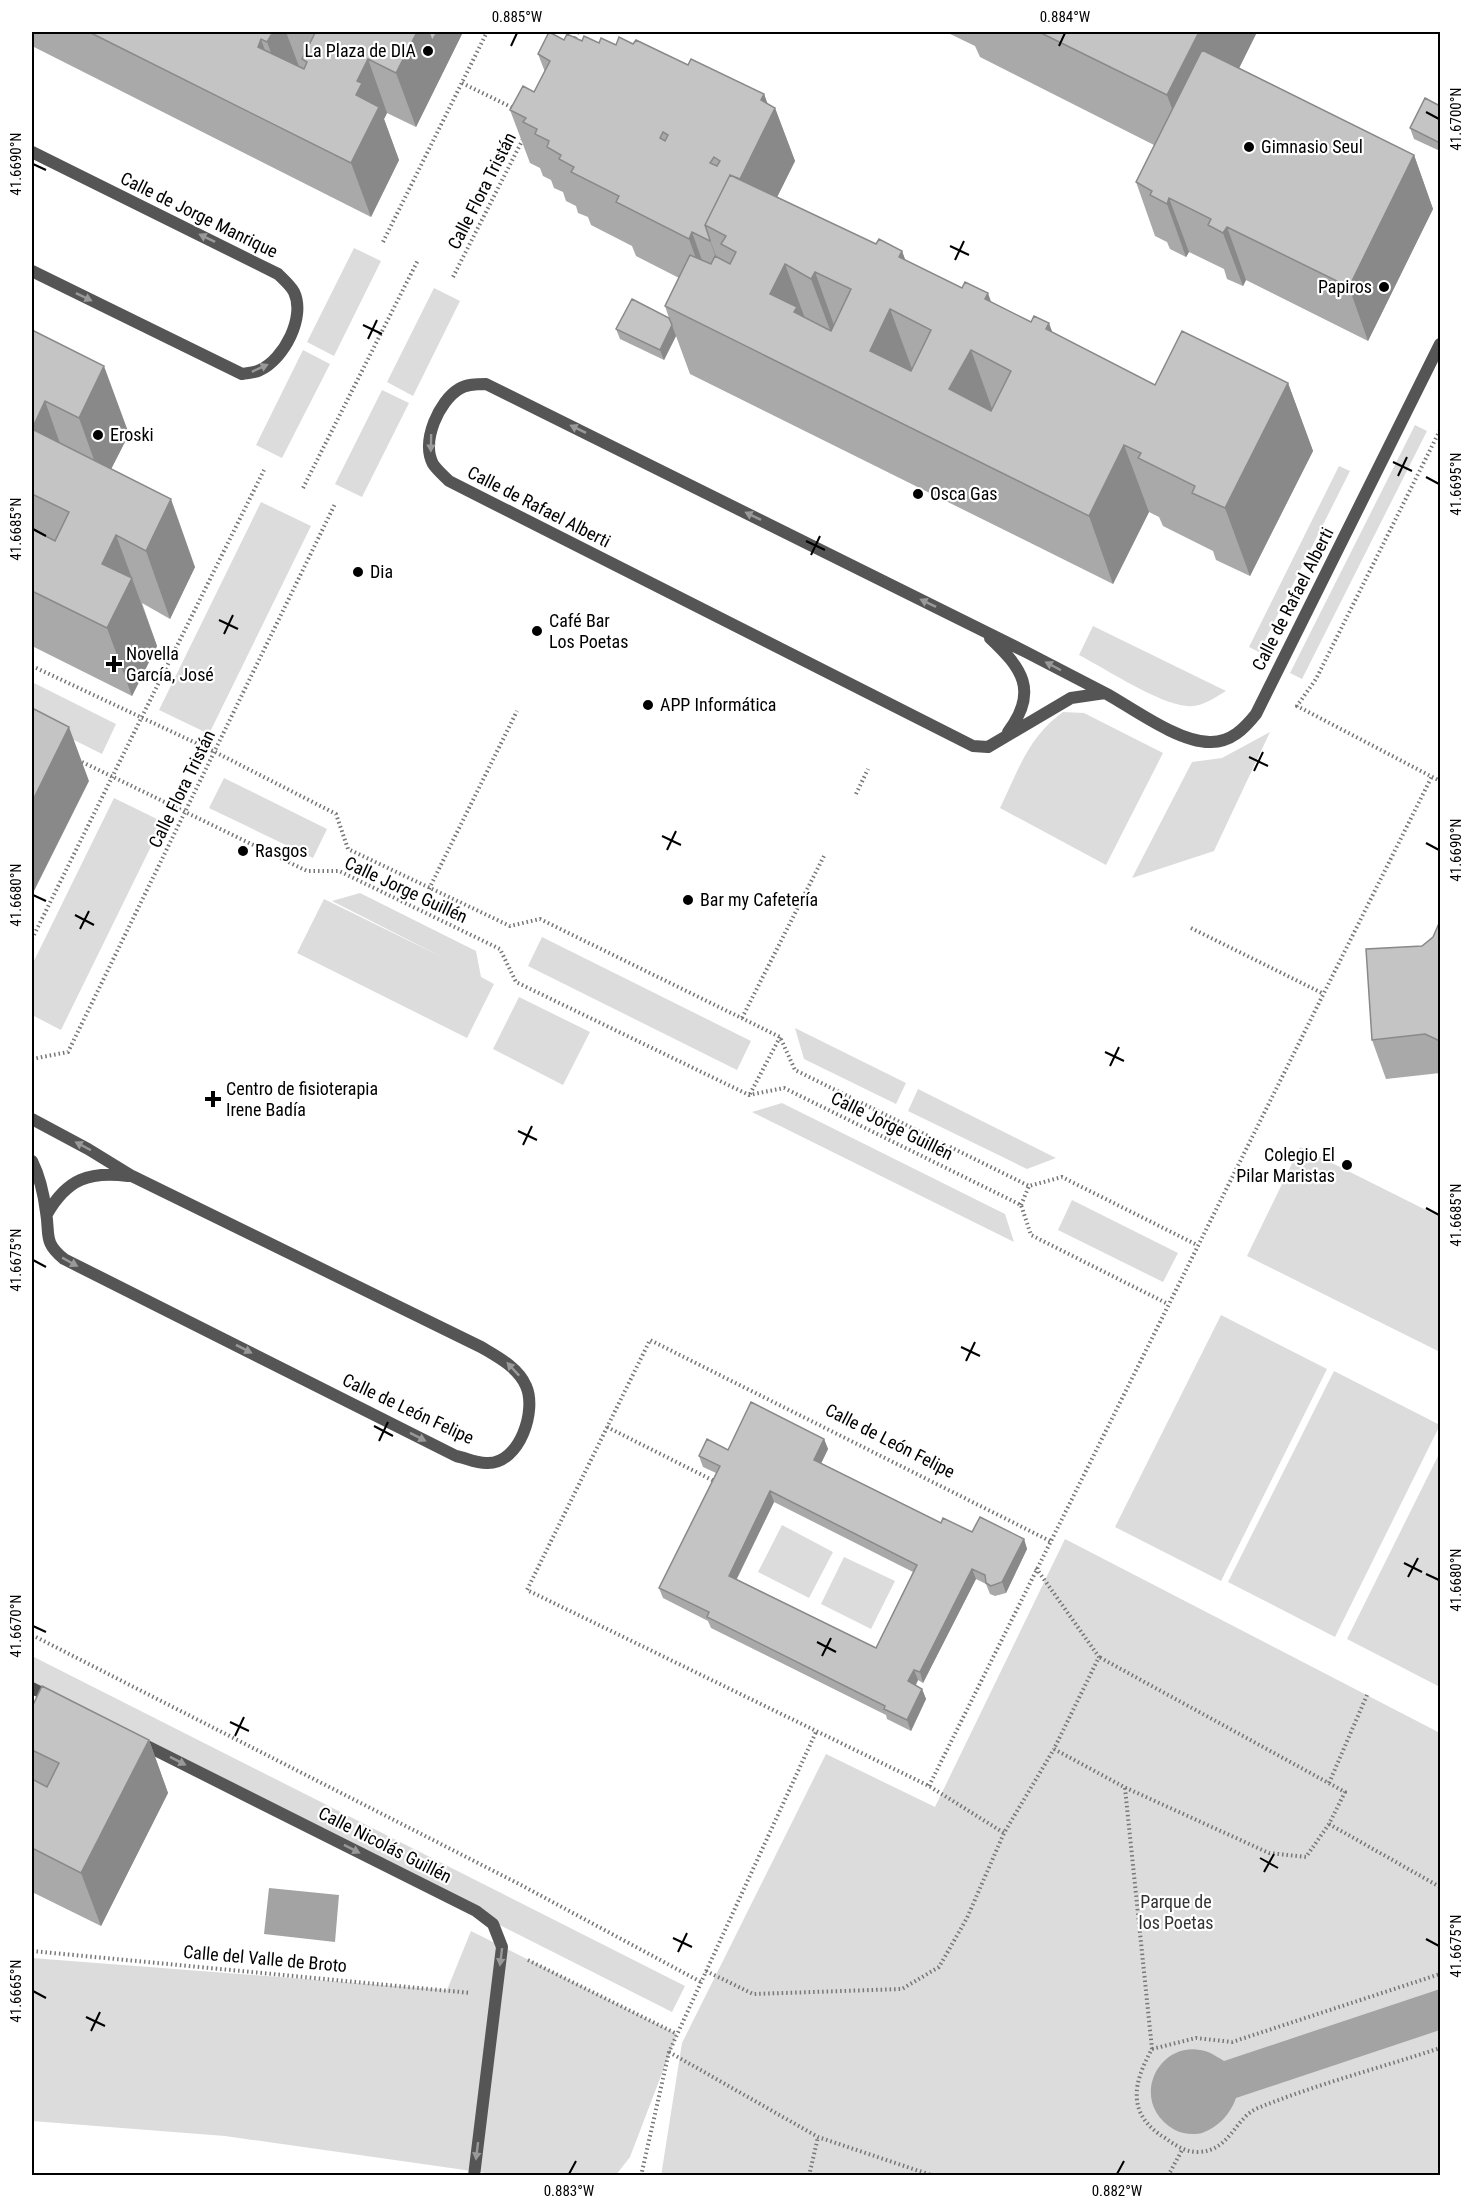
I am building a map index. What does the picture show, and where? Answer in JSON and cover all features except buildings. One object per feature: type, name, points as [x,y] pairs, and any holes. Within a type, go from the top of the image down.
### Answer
[{"type":"street","name":"Calle de Jorge Manrique","points":[[32,152],[278,274],[294,292],[297,312],[292,334],[276,358],[260,370],[242,374],[32,271]]},
{"type":"street","name":"Calle de Rafael Alberti","points":[[1105,693],[1071,698],[988,747],[973,746],[449,481],[433,463],[429,445],[432,428],[448,397],[461,387],[486,384],[980,628],[1105,693],[1190,738],[1210,742],[1229,738],[1244,729],[1256,714],[1440,345]]},
{"type":"street","name":"Calle de Rafael Alberti","points":[[980,628],[1018,666],[1025,684],[1024,700],[1004,738]]},
{"type":"street","name":"Calle de León Felipe","points":[[32,1119],[132,1176],[470,1342],[507,1363],[526,1384],[531,1408],[523,1434],[509,1456],[489,1464],[456,1456],[64,1259],[52,1249],[46,1233],[47,1214],[32,1161]]},
{"type":"street","name":"Calle de León Felipe","points":[[47,1214],[58,1194],[85,1178],[107,1173],[132,1176]]},
{"type":"street","points":[[32,1688],[63,1704]]},
{"type":"street","name":"Calle Nicolás Guillén","points":[[127,1736],[476,1911],[493,1924],[502,1947],[474,2175]]},
{"type":"path","points":[[383,242],[487,32]]},
{"type":"path","points":[[568,51],[578,32]]},
{"type":"path","name":"Calle Flora Tristán","points":[[462,83],[524,113]]},
{"type":"path","name":"Calle Flora Tristán","points":[[453,277],[529,129]]},
{"type":"path","points":[[303,488],[418,260]]},
{"type":"path","points":[[1440,430],[1316,679],[1297,706],[1440,781]]},
{"type":"path","points":[[32,939],[264,470]]},
{"type":"path","name":"Calle Flora Tristán","points":[[32,1059],[68,1052],[335,504]]},
{"type":"path","name":"Calle Jorge Guillén","points":[[32,666],[215,752],[336,814],[348,849],[510,926],[540,919],[780,1037],[795,1070],[1029,1186]]},
{"type":"path","name":"Calle Jorge Guillén","points":[[429,888],[517,711]]},
{"type":"path","name":"Calle Jorge Guillén","points":[[72,757],[307,871],[339,871],[500,949],[516,982],[749,1095],[784,1088],[1021,1205]]},
{"type":"path","points":[[856,794],[868,769]]},
{"type":"path","points":[[929,1786],[1432,776]]},
{"type":"path","points":[[742,1018],[824,856]]},
{"type":"path","points":[[1191,928],[1324,994]]},
{"type":"path","points":[[749,1095],[780,1037]]},
{"type":"path","points":[[1168,1304],[1031,1235],[1021,1205],[1029,1186],[1062,1177],[1197,1245]]},
{"type":"path","name":"Calle de León Felipe","points":[[607,1427],[650,1340],[1050,1541]]},
{"type":"path","points":[[720,1484],[607,1427],[527,1590],[929,1786],[1004,1833]]},
{"type":"path","points":[[1036,1568],[1099,1656],[1345,1792],[1329,1824],[1305,1857],[1269,1853],[1124,1787],[1054,1749]]},
{"type":"path","name":"Calle Nicolás Guillén","points":[[32,1635],[521,1886],[701,1982]]},
{"type":"path","points":[[706,1971],[753,1994],[902,1989],[939,1967],[967,1918],[1004,1833],[1054,1749],[1099,1656]]},
{"type":"path","points":[[1329,1783],[1367,1695]]},
{"type":"path","points":[[641,2175],[669,2052],[816,1732]]},
{"type":"path","points":[[1124,1787],[1152,2049],[1140,2069],[1136,2088],[1140,2116],[1156,2133],[1182,2150],[1198,2152],[1217,2148],[1255,2109],[1440,2048]]},
{"type":"path","points":[[1329,1824],[1440,1887]]},
{"type":"path","name":"Calle del Valle de Broto","points":[[32,1951],[496,1997]]},
{"type":"path","points":[[1152,2049],[1196,2038],[1232,2042],[1440,1974]]},
{"type":"path","points":[[669,2052],[818,2136],[934,2175]]},
{"type":"path","points":[[809,2175],[818,2136]]},
{"type":"path","points":[[1168,2175],[1182,2150]]},
{"type":"green space","points":[[354,248],[381,261],[334,356],[307,342]]},
{"type":"green space","points":[[434,288],[460,301],[413,396],[387,382]]},
{"type":"green space","points":[[303,350],[330,364],[282,458],[256,445]]},
{"type":"green space","points":[[382,390],[409,403],[362,497],[335,484]]},
{"type":"green space","points":[[1415,425],[1427,431],[1302,679],[1290,673]]},
{"type":"green space","points":[[1339,466],[1350,471],[1259,652],[1249,647]]},
{"type":"green space","points":[[261,502],[311,526],[209,734],[159,710]]},
{"type":"green space","points":[[1093,626],[1226,691],[1207,702],[1192,706],[1175,704],[1148,693],[1079,655]]},
{"type":"green space","points":[[32,682],[116,724],[102,754],[32,719]]},
{"type":"green space","points":[[1063,712],[1084,713],[1163,753],[1106,865],[1000,808],[1032,744],[1041,732]]},
{"type":"green space","points":[[1270,732],[1214,851],[1132,878],[1192,762],[1222,758]]},
{"type":"green space","points":[[224,778],[327,829],[313,858],[209,808]]},
{"type":"green space","points":[[114,798],[163,822],[61,1030],[32,1015],[32,965]]},
{"type":"green space","points":[[360,893],[476,951],[481,977],[494,984],[467,1038],[297,953],[324,899],[446,959],[332,901]]},
{"type":"green space","points":[[542,937],[751,1041],[737,1070],[528,966]]},
{"type":"green space","points":[[519,997],[590,1032],[563,1085],[493,1049]]},
{"type":"green space","points":[[795,1028],[906,1083],[896,1104],[804,1059]]},
{"type":"green space","points":[[918,1089],[1056,1158],[1027,1169],[908,1111]]},
{"type":"green space","points":[[782,1103],[1005,1214],[1014,1242],[752,1112]]},
{"type":"green space","points":[[1300,1147],[1440,1217],[1440,1352],[1247,1256]]},
{"type":"green space","points":[[1072,1200],[1178,1253],[1163,1282],[1058,1230]]},
{"type":"green space","points":[[1221,1315],[1327,1369],[1221,1581],[1115,1527]]},
{"type":"green space","points":[[1334,1371],[1440,1425],[1335,1637],[1228,1582]]},
{"type":"green space","points":[[1440,1452],[1440,1687],[1347,1639]]},
{"type":"green space","points":[[782,1525],[833,1552],[809,1598],[758,1572]]},
{"type":"green space","name":"Parque de los Poetas","points":[[1065,1539],[1440,1733],[1440,2175],[661,2176],[682,2043],[826,1754],[935,1807]]},
{"type":"green space","points":[[844,1557],[895,1581],[871,1629],[821,1604]]},
{"type":"green space","points":[[32,1656],[685,1986],[672,2012],[32,1689]]},
{"type":"green space","points":[[471,1931],[677,2034],[630,2157],[616,2175],[500,2175],[225,2136],[32,2121],[32,1958],[447,1990]]},
{"type":"shaded area","points":[[269,1888],[339,1895],[335,1942],[264,1934]]},
{"type":"shaded area","points":[[1440,1989],[1440,2030],[1236,2098],[1223,2120],[1202,2133],[1188,2134],[1175,2130],[1160,2118],[1153,2104],[1151,2089],[1155,2074],[1163,2062],[1175,2053],[1191,2049],[1208,2052],[1224,2061]]},
{"type":"place","name":"La Plaza de DIA","points":[[428,51]]},
{"type":"place","name":"Gimnasio Seul","points":[[1249,147]]},
{"type":"place","name":"Papiros","points":[[1384,287]]},
{"type":"place","name":"Eroski","points":[[98,435]]},
{"type":"place","name":"Osca Gas","points":[[918,494]]},
{"type":"place","name":"Dia","points":[[358,572]]},
{"type":"place","name":"Café Bar Los Poetas","points":[[537,631]]},
{"type":"place","name":"Novella García, José","points":[[114,664]]},
{"type":"place","name":"APP Informática","points":[[648,705]]},
{"type":"place","name":"Rasgos","points":[[243,851]]},
{"type":"place","name":"Bar my Cafetería","points":[[688,900]]},
{"type":"place","name":"Centro de fisioterapia Irene Badía","points":[[213,1099]]},
{"type":"place","name":"Colegio El Pilar Maristas","points":[[1347,1165]]}]
